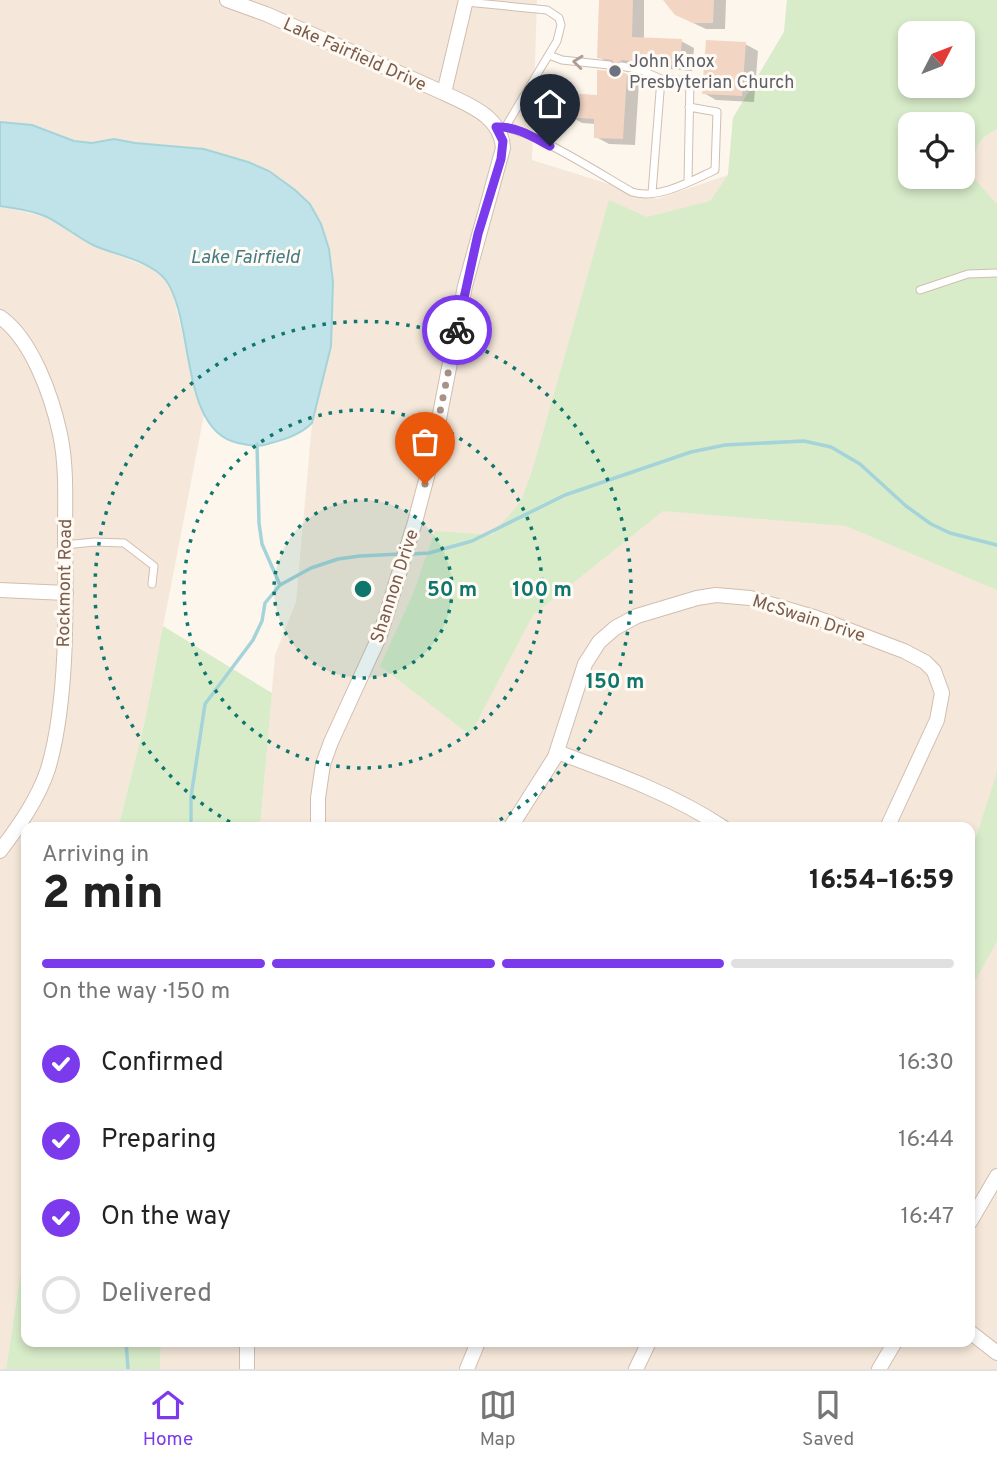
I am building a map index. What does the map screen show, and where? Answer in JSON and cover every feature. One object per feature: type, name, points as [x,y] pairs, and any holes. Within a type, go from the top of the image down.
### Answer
[{"type":"street","name":"Lake Fairfield Drive","points":[[227,0],[266,14],[443,93]]},
{"type":"street","points":[[466,1],[443,93],[482,113],[501,127]]},
{"type":"street","name":"Shannon Drive","points":[[318,822],[323,764],[380,635],[430,465],[465,286],[501,159],[501,127]]},
{"type":"street","name":"Rockmont Road","points":[[0,317],[17,332],[27,347],[55,417],[62,451],[66,593],[61,686],[54,744],[48,767],[22,822]]},
{"type":"street","points":[[0,590],[66,593]]},
{"type":"street","name":"McSwain Drive","points":[[514,822],[557,752],[585,664],[607,633],[637,616],[716,595],[750,598],[803,614],[905,651],[925,662],[934,671],[942,693],[937,720],[890,822]]},
{"type":"street","points":[[557,752],[627,778],[714,822]]},
{"type":"street","name":"Rockmont Road","points":[[0,851],[21,823]]},
{"type":"street","points":[[975,1213],[997,1176]]},
{"type":"street","points":[[975,1336],[997,1353]]},
{"type":"street","points":[[247,1347],[247,1369]]},
{"type":"street","points":[[467,1369],[476,1347]]},
{"type":"street","points":[[636,1369],[647,1347]]},
{"type":"street","points":[[879,1369],[892,1347]]},
{"type":"lane","points":[[466,1],[547,10],[559,18],[561,31],[501,127],[529,135],[632,192],[652,194],[715,170],[717,112],[689,107]]},
{"type":"lane","points":[[548,55],[562,60],[609,65]]},
{"type":"lane","points":[[621,66],[641,70],[661,79],[690,81],[688,182]]},
{"type":"lane","points":[[652,194],[661,79]]},
{"type":"lane","points":[[920,290],[968,274],[997,273]]},
{"type":"lane","points":[[65,545],[124,543],[154,566],[152,584]]},
{"type":"shaded area","points":[[0,0],[537,0],[532,160],[657,199],[728,175],[733,118],[784,32],[787,0],[997,0],[997,1369],[160,1369],[161,1347],[975,1347],[975,822],[261,822],[275,655],[296,602],[312,423],[331,346],[333,282],[329,249],[321,224],[310,204],[295,190],[203,149],[114,139],[92,143],[74,141],[32,125],[0,122]]},
{"type":"shaded area","points":[[0,206],[45,217],[93,245],[150,268],[164,278],[173,295],[204,415],[144,725],[120,822],[21,822],[21,1270],[6,1369],[0,1369]]},
{"type":"green space","points":[[787,0],[997,0],[997,129],[979,143],[975,154],[975,112],[898,112],[898,189],[975,189],[975,179],[997,204],[997,590],[846,526],[663,511],[533,615],[470,735],[380,666],[413,594],[435,531],[492,535],[521,501],[532,471],[609,200],[647,217],[710,201],[728,175],[733,118],[784,32]]},
{"type":"green space","points":[[163,626],[272,693],[261,822],[120,822],[144,725]]},
{"type":"green space","points":[[997,772],[997,941],[975,982],[975,840]]},
{"type":"green space","points":[[21,1270],[21,1347],[161,1347],[160,1369],[6,1369]]},
{"type":"water","name":"Lake Fairfield","points":[[0,122],[32,125],[74,141],[92,143],[114,139],[204,149],[269,171],[310,204],[321,224],[329,249],[333,282],[331,346],[312,423],[290,437],[261,446],[238,443],[219,434],[206,418],[197,396],[181,319],[165,279],[150,267],[93,245],[47,217],[0,206]]},
{"type":"building","points":[[599,0],[633,0],[632,37],[682,39],[680,66],[622,60],[615,65],[612,60],[597,58]]},
{"type":"building","name":"John Knox Presbyterian Church","points":[[663,0],[714,0],[713,23],[693,23],[675,15]]},
{"type":"building","points":[[706,40],[746,42],[742,96],[702,94]]},
{"type":"building","points":[[615,66],[618,71],[627,74],[623,139],[594,138],[594,119],[568,117],[568,93],[597,95],[597,70],[611,71]]},
{"type":"waterway","points":[[411,554],[429,553],[472,541],[565,495],[691,452],[725,445],[804,441],[831,447],[860,464],[906,506],[931,524],[950,533],[997,545]]},
{"type":"waterway","points":[[257,444],[262,544],[280,585]]},
{"type":"waterway","points":[[191,822],[191,797],[205,704],[253,640],[262,621],[265,603],[280,585],[311,568],[338,559],[400,554]]},
{"type":"waterway","points":[[126,1347],[128,1369]]},
{"type":"way so far","points":[[425,484],[457,330]]},
{"type":"place","name":"John Knox Presbyterian Church","points":[[615,71]]},
{"type":"route","points":[[457,330],[478,234],[501,159],[503,141],[496,127],[506,126],[550,146]]}]
